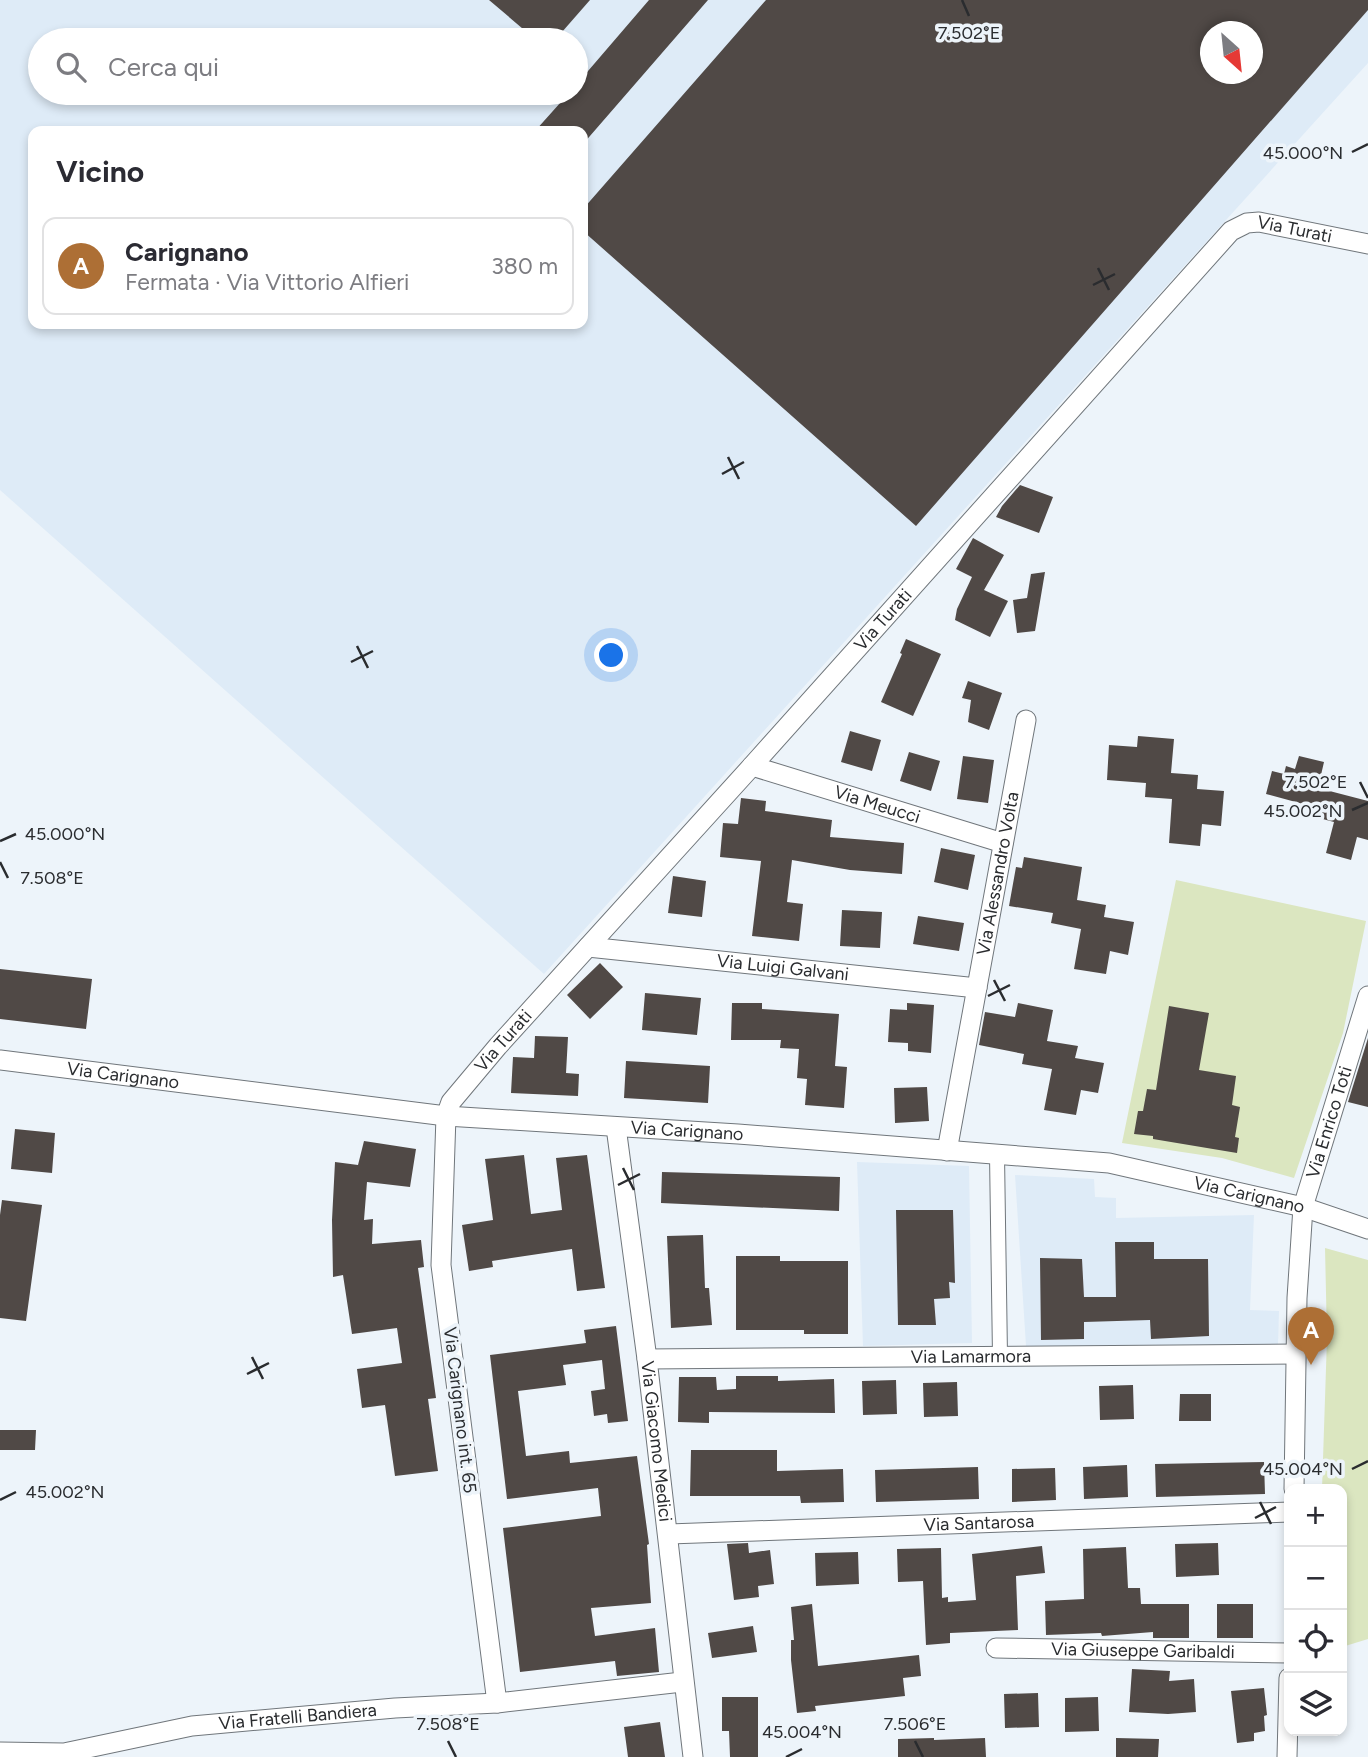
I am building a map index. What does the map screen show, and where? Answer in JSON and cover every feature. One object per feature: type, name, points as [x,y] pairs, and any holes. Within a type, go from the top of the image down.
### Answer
[{"type":"street","name":"Via Turati","points":[[446,1116],[449,1103],[1231,231],[1247,223],[1259,222],[1368,244]]},
{"type":"street","name":"Via Alessandro Volta","points":[[947,1151],[1026,720]]},
{"type":"street","name":"Via Meucci","points":[[752,766],[1003,843]]},
{"type":"street","name":"Via Luigi Galvani","points":[[588,947],[977,988]]},
{"type":"street","name":"Via Enrico Toti","points":[[1294,1484],[1295,1354],[1303,1207],[1368,996]]},
{"type":"street","name":"Via Carignano","points":[[0,1060],[446,1116],[1109,1163],[1303,1207],[1368,1229]]},
{"type":"street","name":"Via Carignano int. 65","points":[[446,1116],[441,1265],[497,1703]]},
{"type":"street","name":"Via Giacomo Medici","points":[[616,1128],[647,1359],[692,1757]]},
{"type":"street","points":[[997,1155],[1000,1356]]},
{"type":"street","name":"Via Lamarmora","points":[[647,1359],[1295,1354]]},
{"type":"street","name":"Via Santarosa","points":[[668,1534],[1284,1512]]},
{"type":"street","name":"Via Giuseppe Garibaldi","points":[[996,1648],[1284,1653]]},
{"type":"street","name":"Via Fratelli Bandiera","points":[[0,1752],[64,1753],[192,1726],[396,1708],[497,1703],[682,1682]]},
{"type":"street","points":[[1287,1757],[1288,1736]]},
{"type":"shaded area","points":[[0,0],[1368,0],[1368,63],[544,974],[0,490]]},
{"type":"shaded area","points":[[857,1162],[969,1166],[972,1343],[863,1346]]},
{"type":"shaded area","points":[[1015,1175],[1094,1179],[1095,1197],[1116,1198],[1116,1218],[1254,1215],[1250,1310],[1279,1311],[1278,1346],[1026,1346]]},
{"type":"green space","points":[[1176,880],[1366,921],[1343,1033],[1294,1178],[1222,1158],[1122,1143]]},
{"type":"green space","points":[[1325,1248],[1368,1260],[1368,1639],[1347,1645],[1347,1484],[1322,1484],[1327,1338]]},
{"type":"building","points":[[489,0],[590,0],[566,28],[522,28]]},
{"type":"building","points":[[649,0],[708,0],[588,138],[588,126],[539,126],[558,105],[588,105],[588,71]]},
{"type":"building","points":[[766,0],[1368,0],[1368,10],[916,526],[588,235],[588,203]]},
{"type":"building","points":[[1020,485],[1053,497],[1039,533],[996,517]]},
{"type":"building","points":[[973,538],[1004,555],[984,590],[1008,601],[990,637],[955,620],[957,609],[972,577],[956,569]]},
{"type":"building","points":[[1045,572],[1035,631],[1017,633],[1013,600],[1027,598],[1031,574]]},
{"type":"building","points":[[906,639],[941,654],[913,716],[881,702]]},
{"type":"building","points":[[968,681],[1002,693],[989,730],[968,722],[971,700],[962,698]]},
{"type":"building","points":[[850,731],[881,740],[872,771],[841,762]]},
{"type":"building","points":[[1138,736],[1174,739],[1171,773],[1198,775],[1197,789],[1224,791],[1221,826],[1202,824],[1200,846],[1169,843],[1172,799],[1145,797],[1146,783],[1107,780],[1109,745],[1137,747]]},
{"type":"building","points":[[909,752],[940,761],[931,791],[900,781]]},
{"type":"building","points":[[963,756],[994,760],[988,803],[957,799]]},
{"type":"building","points":[[1299,756],[1324,762],[1318,788],[1368,801],[1368,840],[1357,837],[1351,860],[1326,853],[1334,822],[1300,813],[1303,804],[1266,794],[1272,771],[1284,774],[1286,766],[1295,769]]},
{"type":"building","points":[[741,798],[766,801],[765,811],[832,820],[830,837],[904,843],[902,874],[850,870],[792,860],[787,902],[803,904],[799,941],[752,936],[761,861],[720,857],[723,823],[738,824]]},
{"type":"building","points":[[941,848],[975,855],[968,890],[934,882]]},
{"type":"building","points":[[1024,857],[1082,867],[1077,900],[1106,905],[1104,917],[1134,922],[1128,955],[1110,951],[1106,974],[1074,969],[1081,929],[1051,923],[1053,913],[1009,906],[1016,867],[1022,868]]},
{"type":"building","points":[[673,876],[706,881],[702,917],[668,913]]},
{"type":"building","points":[[842,910],[882,912],[880,948],[840,946]]},
{"type":"building","points":[[918,916],[964,923],[959,951],[913,944]]},
{"type":"building","points":[[600,963],[623,987],[590,1019],[567,995]]},
{"type":"building","points":[[0,969],[92,979],[86,1029],[0,1019]]},
{"type":"building","points":[[645,993],[701,998],[697,1035],[642,1030]]},
{"type":"building","points":[[732,1003],[762,1003],[762,1009],[839,1014],[835,1066],[847,1067],[844,1108],[805,1105],[807,1079],[797,1078],[799,1049],[780,1048],[781,1040],[731,1040]]},
{"type":"building","points":[[907,1003],[934,1005],[931,1053],[908,1051],[908,1043],[888,1042],[890,1009],[907,1010]]},
{"type":"building","points":[[1018,1003],[1053,1010],[1047,1041],[1078,1046],[1075,1058],[1104,1063],[1098,1093],[1081,1090],[1076,1115],[1044,1110],[1052,1069],[1022,1064],[1024,1054],[979,1045],[985,1012],[1015,1017]]},
{"type":"building","points":[[1169,1006],[1209,1013],[1199,1070],[1236,1076],[1232,1105],[1240,1107],[1235,1137],[1239,1138],[1237,1153],[1134,1134],[1138,1111],[1143,1111],[1147,1089],[1156,1090]]},
{"type":"building","points":[[535,1036],[568,1037],[566,1073],[579,1074],[578,1096],[511,1093],[513,1057],[534,1058]]},
{"type":"building","points":[[1368,1038],[1368,1107],[1348,1102]]},
{"type":"building","points":[[626,1061],[710,1066],[708,1103],[624,1098]]},
{"type":"building","points":[[927,1087],[929,1121],[895,1123],[894,1088]]},
{"type":"building","points":[[15,1129],[55,1133],[52,1173],[11,1169]]},
{"type":"building","points":[[364,1141],[416,1149],[410,1187],[367,1182],[364,1220],[373,1219],[372,1244],[421,1240],[424,1267],[418,1268],[436,1398],[428,1399],[438,1471],[395,1476],[385,1405],[362,1408],[357,1369],[402,1363],[397,1328],[352,1334],[343,1275],[333,1277],[335,1162],[358,1165]]},
{"type":"building","points":[[524,1155],[531,1214],[562,1210],[556,1158],[587,1155],[605,1288],[577,1291],[572,1249],[492,1261],[493,1267],[469,1271],[462,1225],[493,1220],[485,1159]]},
{"type":"building","points":[[662,1172],[840,1177],[839,1211],[661,1203]]},
{"type":"building","points":[[2,1200],[42,1205],[26,1321],[0,1318]]},
{"type":"building","points":[[896,1210],[953,1210],[955,1283],[949,1282],[950,1298],[934,1299],[936,1325],[898,1325]]},
{"type":"building","points":[[703,1235],[705,1288],[709,1288],[712,1325],[671,1328],[667,1236]]},
{"type":"building","points":[[1115,1242],[1154,1242],[1154,1259],[1208,1259],[1209,1336],[1151,1339],[1150,1320],[1084,1322],[1084,1339],[1041,1340],[1040,1258],[1082,1259],[1084,1297],[1116,1297]]},
{"type":"building","points":[[736,1256],[780,1256],[780,1261],[848,1261],[848,1334],[804,1334],[804,1330],[736,1330]]},
{"type":"building","points":[[616,1326],[628,1421],[608,1423],[607,1414],[594,1416],[591,1391],[605,1389],[602,1360],[563,1365],[566,1385],[518,1391],[526,1456],[569,1451],[570,1463],[637,1456],[649,1544],[651,1603],[591,1608],[595,1636],[655,1628],[659,1672],[617,1676],[615,1661],[520,1672],[503,1528],[601,1516],[598,1488],[507,1499],[490,1355],[586,1343],[584,1330]]},
{"type":"building","points":[[736,1376],[778,1376],[778,1381],[834,1379],[835,1413],[709,1412],[709,1423],[678,1422],[679,1377],[716,1377],[717,1390],[736,1389]]},
{"type":"building","points":[[896,1380],[897,1414],[863,1415],[862,1381]]},
{"type":"building","points":[[957,1382],[958,1416],[924,1417],[923,1383]]},
{"type":"building","points":[[1133,1385],[1134,1419],[1100,1420],[1099,1386]]},
{"type":"building","points":[[1180,1394],[1211,1394],[1211,1421],[1179,1421]]},
{"type":"building","points":[[0,1430],[36,1430],[35,1450],[0,1450]]},
{"type":"building","points":[[691,1450],[777,1450],[777,1471],[843,1469],[844,1502],[801,1503],[800,1496],[690,1496]]},
{"type":"building","points":[[1264,1462],[1265,1494],[1156,1497],[1155,1464]]},
{"type":"building","points":[[1127,1465],[1128,1497],[1084,1499],[1083,1467]]},
{"type":"building","points":[[978,1467],[979,1499],[876,1502],[875,1470]]},
{"type":"building","points":[[1055,1468],[1056,1500],[1012,1502],[1012,1469]]},
{"type":"building","points":[[748,1543],[749,1553],[770,1550],[774,1584],[758,1586],[759,1597],[734,1600],[727,1544]]},
{"type":"building","points":[[1218,1543],[1219,1575],[1176,1577],[1175,1544]]},
{"type":"building","points":[[1042,1546],[1045,1573],[1016,1576],[1018,1630],[950,1633],[950,1643],[926,1645],[923,1581],[898,1582],[897,1549],[941,1548],[942,1598],[948,1597],[948,1602],[976,1600],[972,1554]]},
{"type":"building","points":[[1126,1547],[1128,1588],[1140,1588],[1141,1604],[1189,1604],[1189,1638],[1153,1638],[1153,1632],[1102,1636],[1101,1633],[1046,1635],[1045,1601],[1084,1599],[1083,1549]]},
{"type":"building","points":[[858,1552],[859,1584],[816,1586],[815,1553]]},
{"type":"building","points":[[812,1604],[818,1666],[919,1655],[921,1676],[903,1678],[905,1696],[815,1706],[816,1711],[797,1713],[791,1660],[791,1640],[794,1640],[791,1607]]},
{"type":"building","points":[[1217,1604],[1253,1604],[1253,1638],[1217,1638]]},
{"type":"building","points":[[753,1626],[757,1652],[712,1658],[708,1633]]},
{"type":"building","points":[[1132,1669],[1170,1671],[1169,1681],[1194,1679],[1196,1712],[1129,1712]]},
{"type":"building","points":[[1264,1688],[1267,1715],[1264,1716],[1265,1731],[1254,1733],[1254,1741],[1237,1743],[1231,1691]]},
{"type":"building","points":[[1038,1693],[1039,1727],[1005,1728],[1004,1694]]},
{"type":"building","points":[[722,1697],[758,1697],[758,1757],[730,1757],[729,1731],[722,1731]]},
{"type":"building","points":[[1098,1697],[1099,1731],[1065,1732],[1065,1698]]},
{"type":"building","points":[[660,1722],[665,1757],[628,1757],[624,1727]]},
{"type":"building","points":[[985,1738],[986,1757],[898,1757],[898,1739]]},
{"type":"building","points":[[1116,1738],[1159,1739],[1158,1757],[1116,1757]]},
{"type":"place","name":"Carignano","points":[[1311,1365]]}]
